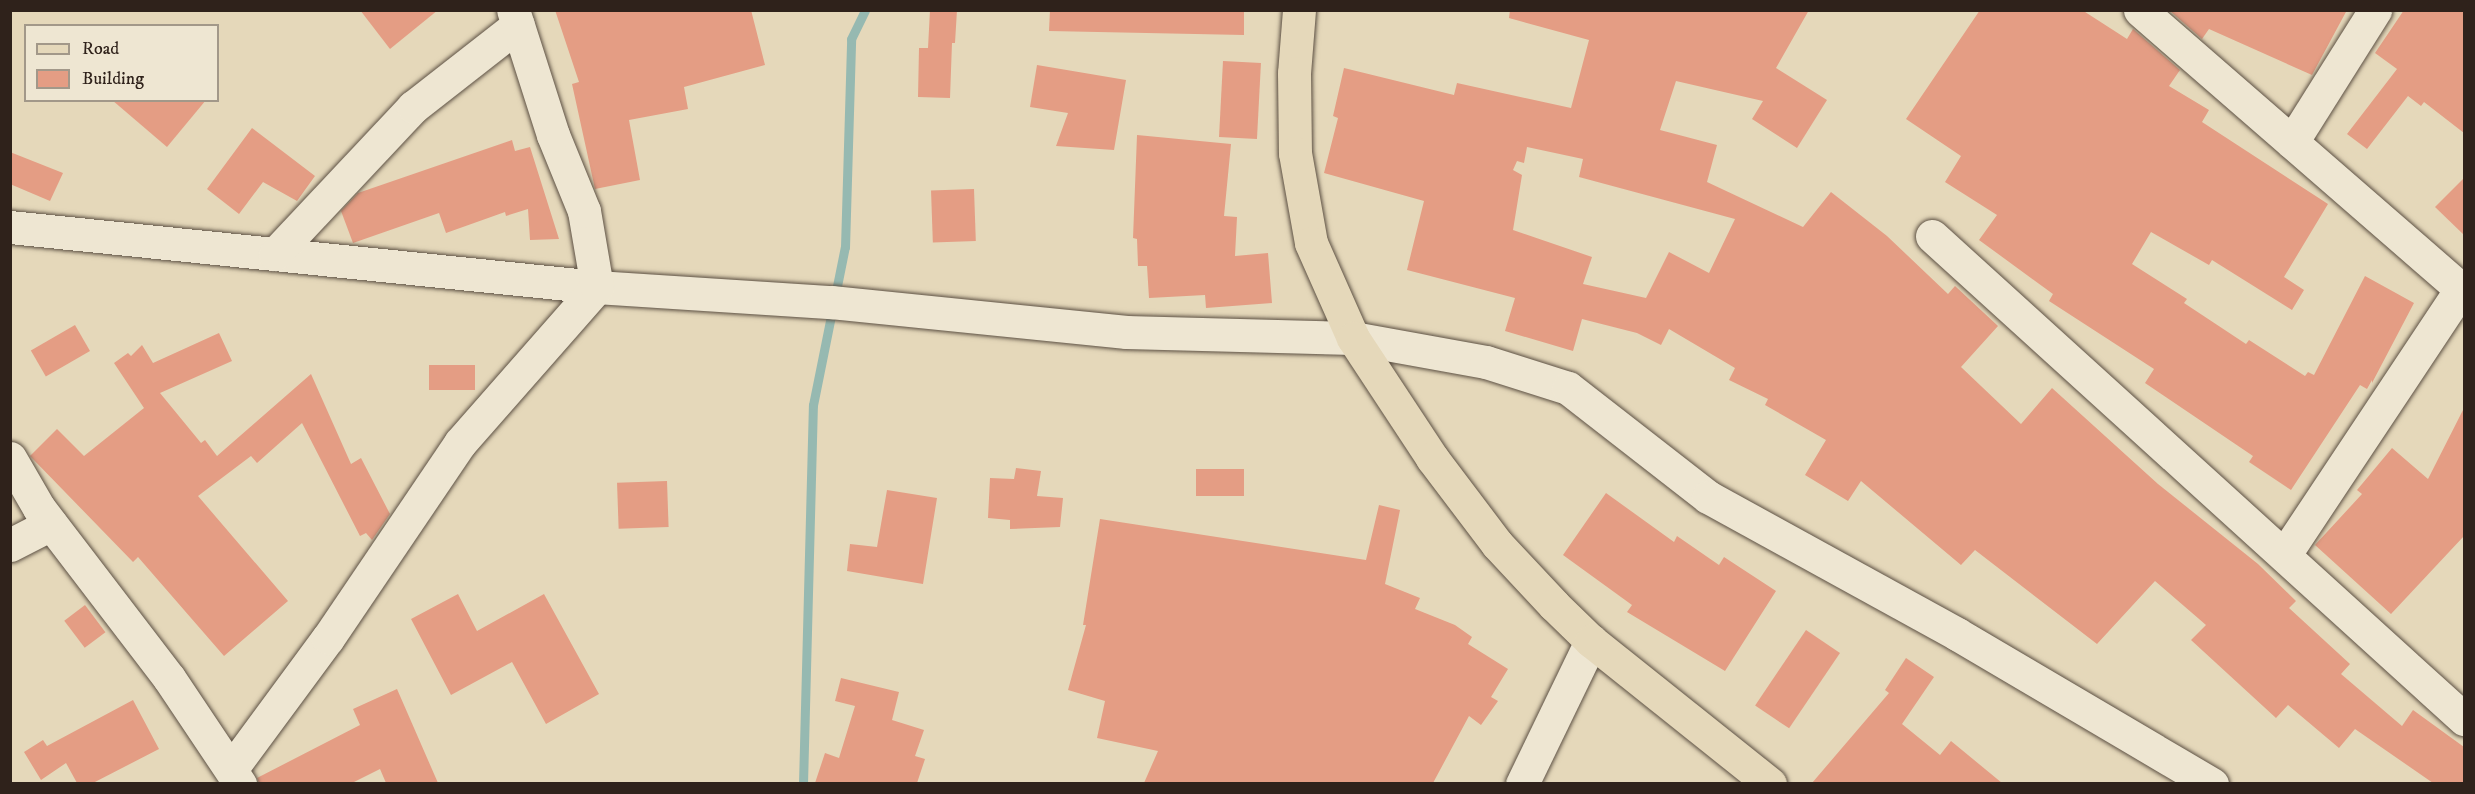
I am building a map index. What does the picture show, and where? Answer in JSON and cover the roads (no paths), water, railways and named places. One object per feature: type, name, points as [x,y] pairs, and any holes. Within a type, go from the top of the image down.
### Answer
[{"type":"main road","points":[[1299,10],[1294,74],[1297,165],[1311,243],[1353,338],[1432,458],[1497,544],[1591,641],[1770,783]]},
{"type":"street","points":[[2140,10],[2463,290],[2285,554]]},
{"type":"street","points":[[2292,142],[2375,10]]},
{"type":"street","points":[[275,254],[413,107],[516,18],[553,135],[584,211],[597,287]]},
{"type":"street","points":[[10,227],[597,287],[831,302],[1126,332],[1353,338],[1486,362],[1568,388],[1708,496],[1957,634],[2211,783]]},
{"type":"street","points":[[1932,236],[2285,554],[2464,719]]},
{"type":"street","points":[[10,458],[51,524],[236,776],[460,443],[597,287]]},
{"type":"street","points":[[10,545],[51,524]]},
{"type":"street","points":[[1522,783],[1591,641]]},
{"type":"waterway","points":[[803,784],[813,405],[845,247],[851,39],[865,10]]}]
